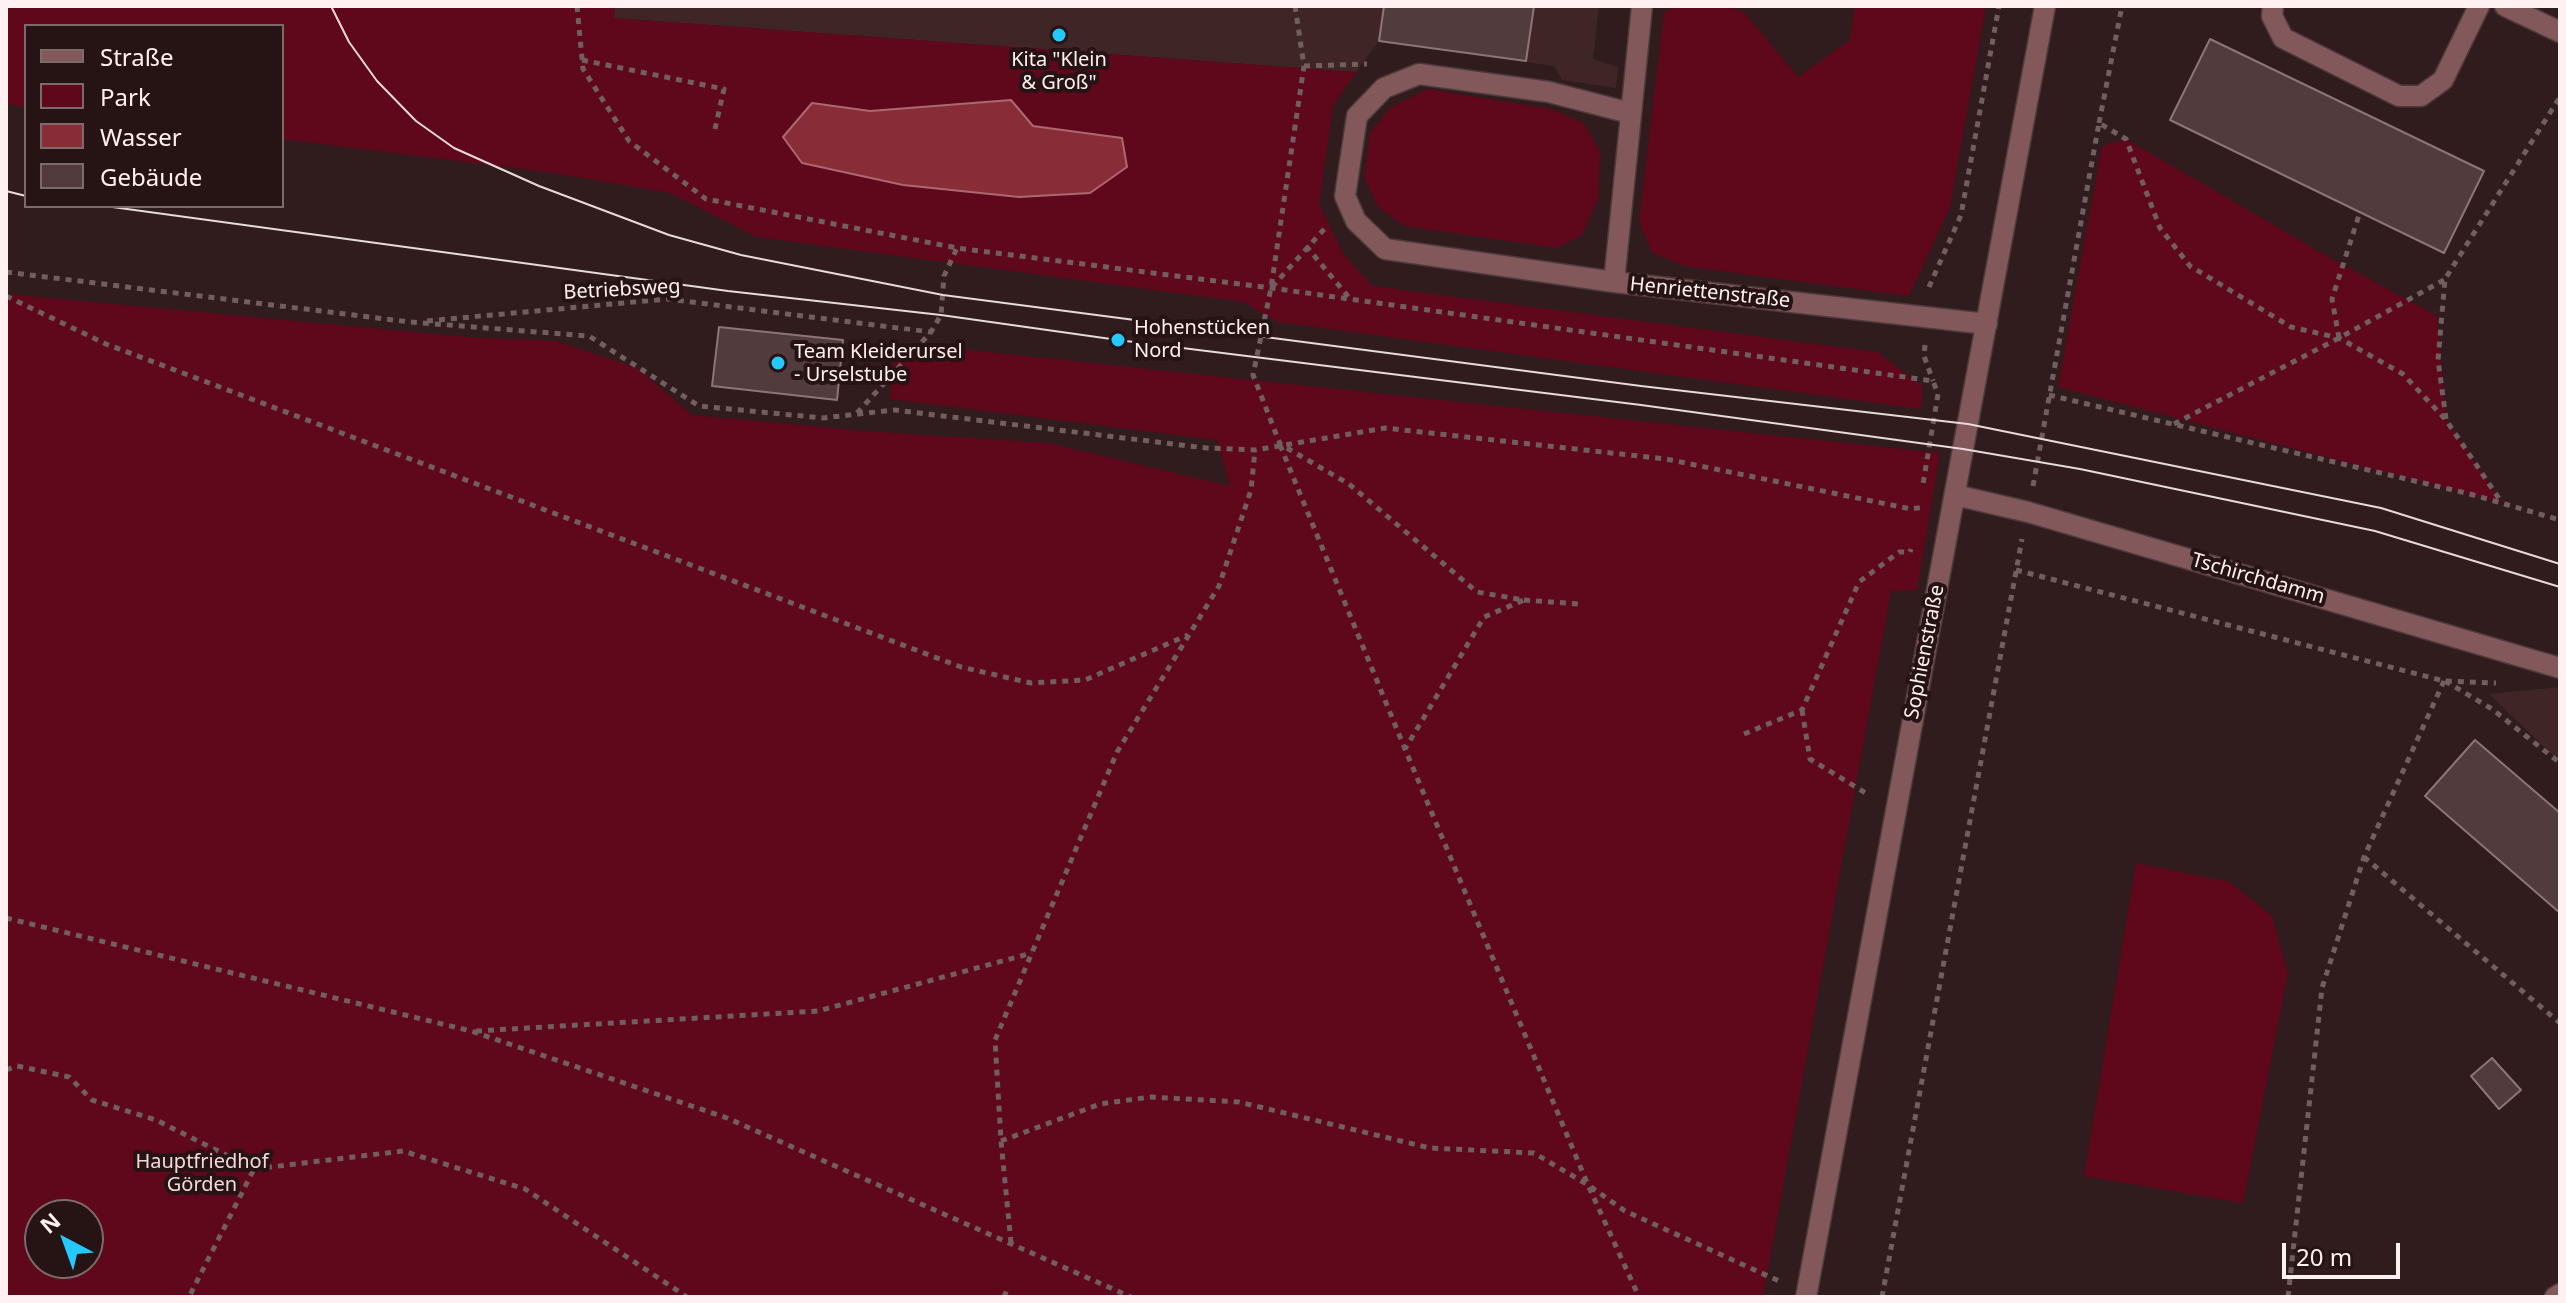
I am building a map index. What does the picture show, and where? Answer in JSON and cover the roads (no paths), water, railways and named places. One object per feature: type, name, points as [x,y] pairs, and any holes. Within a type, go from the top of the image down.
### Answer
[{"type":"street","name":"Henriettenstraße","points":[[1642,6],[1614,282],[1987,324]]},
{"type":"street","name":"Sophienstraße","points":[[1806,1296],[2045,6]]},
{"type":"street","points":[[2273,6],[2272,16],[2283,38],[2399,96],[2421,96],[2443,80],[2479,6]]},
{"type":"street","points":[[2505,6],[2560,32]]},
{"type":"street","points":[[1614,282],[1385,249],[1356,221],[1345,196],[1357,116],[1384,88],[1419,74],[1549,92],[1630,113]]},
{"type":"street","name":"Tschirchdamm","points":[[1955,495],[2028,512],[2560,668]]},
{"type":"water","points":[[1011,100],[1033,126],[1122,138],[1127,167],[1090,193],[1019,197],[903,185],[802,163],[783,137],[812,103],[870,111]]},
{"type":"tram line","points":[[331,6],[349,42],[377,81],[416,121],[454,148],[539,186],[669,235],[741,255],[943,295],[1641,386],[1968,424],[2381,508],[2560,564]]},
{"type":"tram line","points":[[6,191],[24,196]]},
{"type":"tram line","points":[[120,208],[728,291],[941,315],[1963,449],[2080,469],[2375,531],[2560,587]]},
{"type":"place","name":"Kita \"Klein & Groß\"","points":[[1059,35]]},
{"type":"place","name":"Hohenstücken Nord","points":[[1118,340]]},
{"type":"place","name":"Team Kleiderursel - Urselstube","points":[[778,363]]},
{"type":"park label","name":"Hauptfriedhof Görden","points":[[202,1174]]}]
